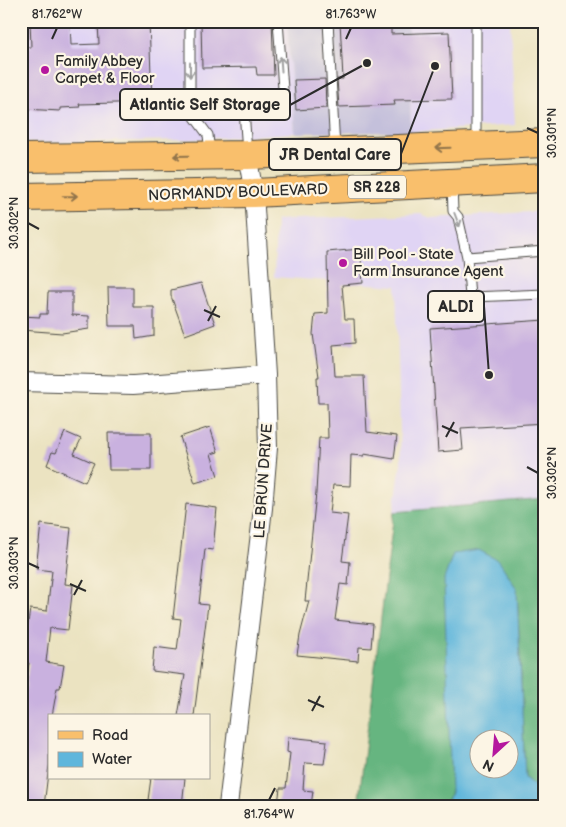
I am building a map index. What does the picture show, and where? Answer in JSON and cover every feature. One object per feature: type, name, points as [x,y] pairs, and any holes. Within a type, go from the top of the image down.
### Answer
[{"type":"main road","points":[[21,158],[247,155],[545,143]]},
{"type":"main road","name":"NORMANDY BOULEVARD","points":[[21,197],[254,192],[545,178]]},
{"type":"street","name":"LE BRUN DRIVE","points":[[228,806],[263,508],[268,448],[266,375],[254,192],[247,155]]},
{"type":"street","points":[[21,382],[132,385],[266,375]]},
{"type":"lane","points":[[190,21],[190,100],[194,116],[208,135],[211,156]]},
{"type":"lane","points":[[247,155],[244,110],[251,101],[276,98],[283,89],[278,21]]},
{"type":"lane","points":[[328,21],[335,152]]},
{"type":"lane","points":[[476,21],[476,146]]},
{"type":"lane","points":[[451,183],[453,211],[458,217],[467,257],[470,298],[545,294]]},
{"type":"lane","points":[[467,257],[545,251]]},
{"type":"shaded area","points":[[21,21],[287,21],[295,133],[186,140],[21,143]]},
{"type":"shaded area","points":[[287,21],[408,21],[411,132],[295,133]]},
{"type":"shaded area","points":[[408,21],[510,21],[515,125],[411,132]]},
{"type":"shaded area","points":[[545,211],[545,499],[394,512],[401,463],[396,286],[274,277],[276,220],[421,214],[431,218]]},
{"type":"green space","points":[[545,499],[545,806],[543,806],[542,793],[525,778],[517,589],[471,730],[468,730],[468,739],[446,806],[358,806],[394,512]]},
{"type":"water","points":[[479,550],[499,561],[517,589],[525,778],[543,793],[543,806],[446,806],[451,792],[444,579],[453,554]]},
{"type":"building","points":[[30,21],[70,21],[71,45],[99,44],[98,21],[149,21],[152,102],[79,104],[80,107],[60,108],[60,111],[25,109],[25,97],[21,97],[21,47],[31,47]]},
{"type":"building","points":[[201,21],[272,21],[274,75],[257,75],[256,67],[202,68]]},
{"type":"building","points":[[340,21],[391,21],[391,34],[449,32],[452,99],[394,100],[395,105],[339,107],[337,79],[343,79]]},
{"type":"building","points":[[325,79],[326,108],[296,110],[294,80]]},
{"type":"building","points":[[360,249],[363,283],[342,285],[345,319],[354,319],[355,343],[333,345],[335,376],[364,376],[367,432],[397,436],[394,459],[364,454],[364,456],[351,455],[350,486],[333,485],[330,513],[348,515],[342,561],[350,562],[348,585],[340,584],[335,620],[373,624],[371,648],[359,647],[358,661],[297,655],[309,601],[305,601],[316,493],[319,438],[328,438],[327,403],[318,403],[317,377],[319,377],[313,334],[315,314],[328,313],[327,252]]},
{"type":"building","points":[[201,283],[215,324],[185,335],[171,296],[171,290]]},
{"type":"building","points":[[108,287],[133,287],[133,307],[154,307],[154,336],[136,339],[135,326],[109,326]]},
{"type":"building","points":[[48,292],[72,292],[72,315],[89,316],[89,329],[62,333],[21,330],[21,316],[40,317],[40,314],[47,314]]},
{"type":"building","points":[[545,320],[545,423],[461,428],[463,450],[438,452],[430,328]]},
{"type":"building","points":[[210,427],[218,452],[211,454],[218,476],[195,483],[180,437]]},
{"type":"building","points":[[65,432],[81,439],[74,454],[94,463],[85,482],[47,465],[52,452],[56,453]]},
{"type":"building","points":[[108,433],[151,433],[151,470],[109,470]]},
{"type":"building","points":[[186,504],[217,508],[213,550],[205,549],[199,604],[208,605],[194,714],[178,714],[185,675],[152,671],[154,647],[177,650],[181,619],[173,618]]},
{"type":"building","points":[[41,524],[71,528],[65,584],[73,585],[68,630],[50,628],[46,662],[64,665],[52,714],[48,714],[48,773],[44,806],[21,806],[23,778],[21,778],[21,704],[23,704],[29,663],[22,662],[30,609],[47,611],[52,571],[36,569]]},
{"type":"building","points":[[288,737],[327,741],[324,764],[305,763],[303,790],[313,791],[311,806],[278,804],[280,788],[286,788],[290,753],[287,752]]},
{"type":"building","points":[[151,780],[185,780],[182,806],[165,806],[165,803],[148,800]]},
{"type":"place","name":"Atlantic Self Storage","points":[[367,63]]},
{"type":"place","name":"JR Dental Care","points":[[435,66]]},
{"type":"place","name":"Family Abbey Carpet & Floor","points":[[45,70]]},
{"type":"place","name":"Bill Pool - State Farm Insurance Agent","points":[[343,263]]},
{"type":"place","name":"ALDI","points":[[489,375]]}]
